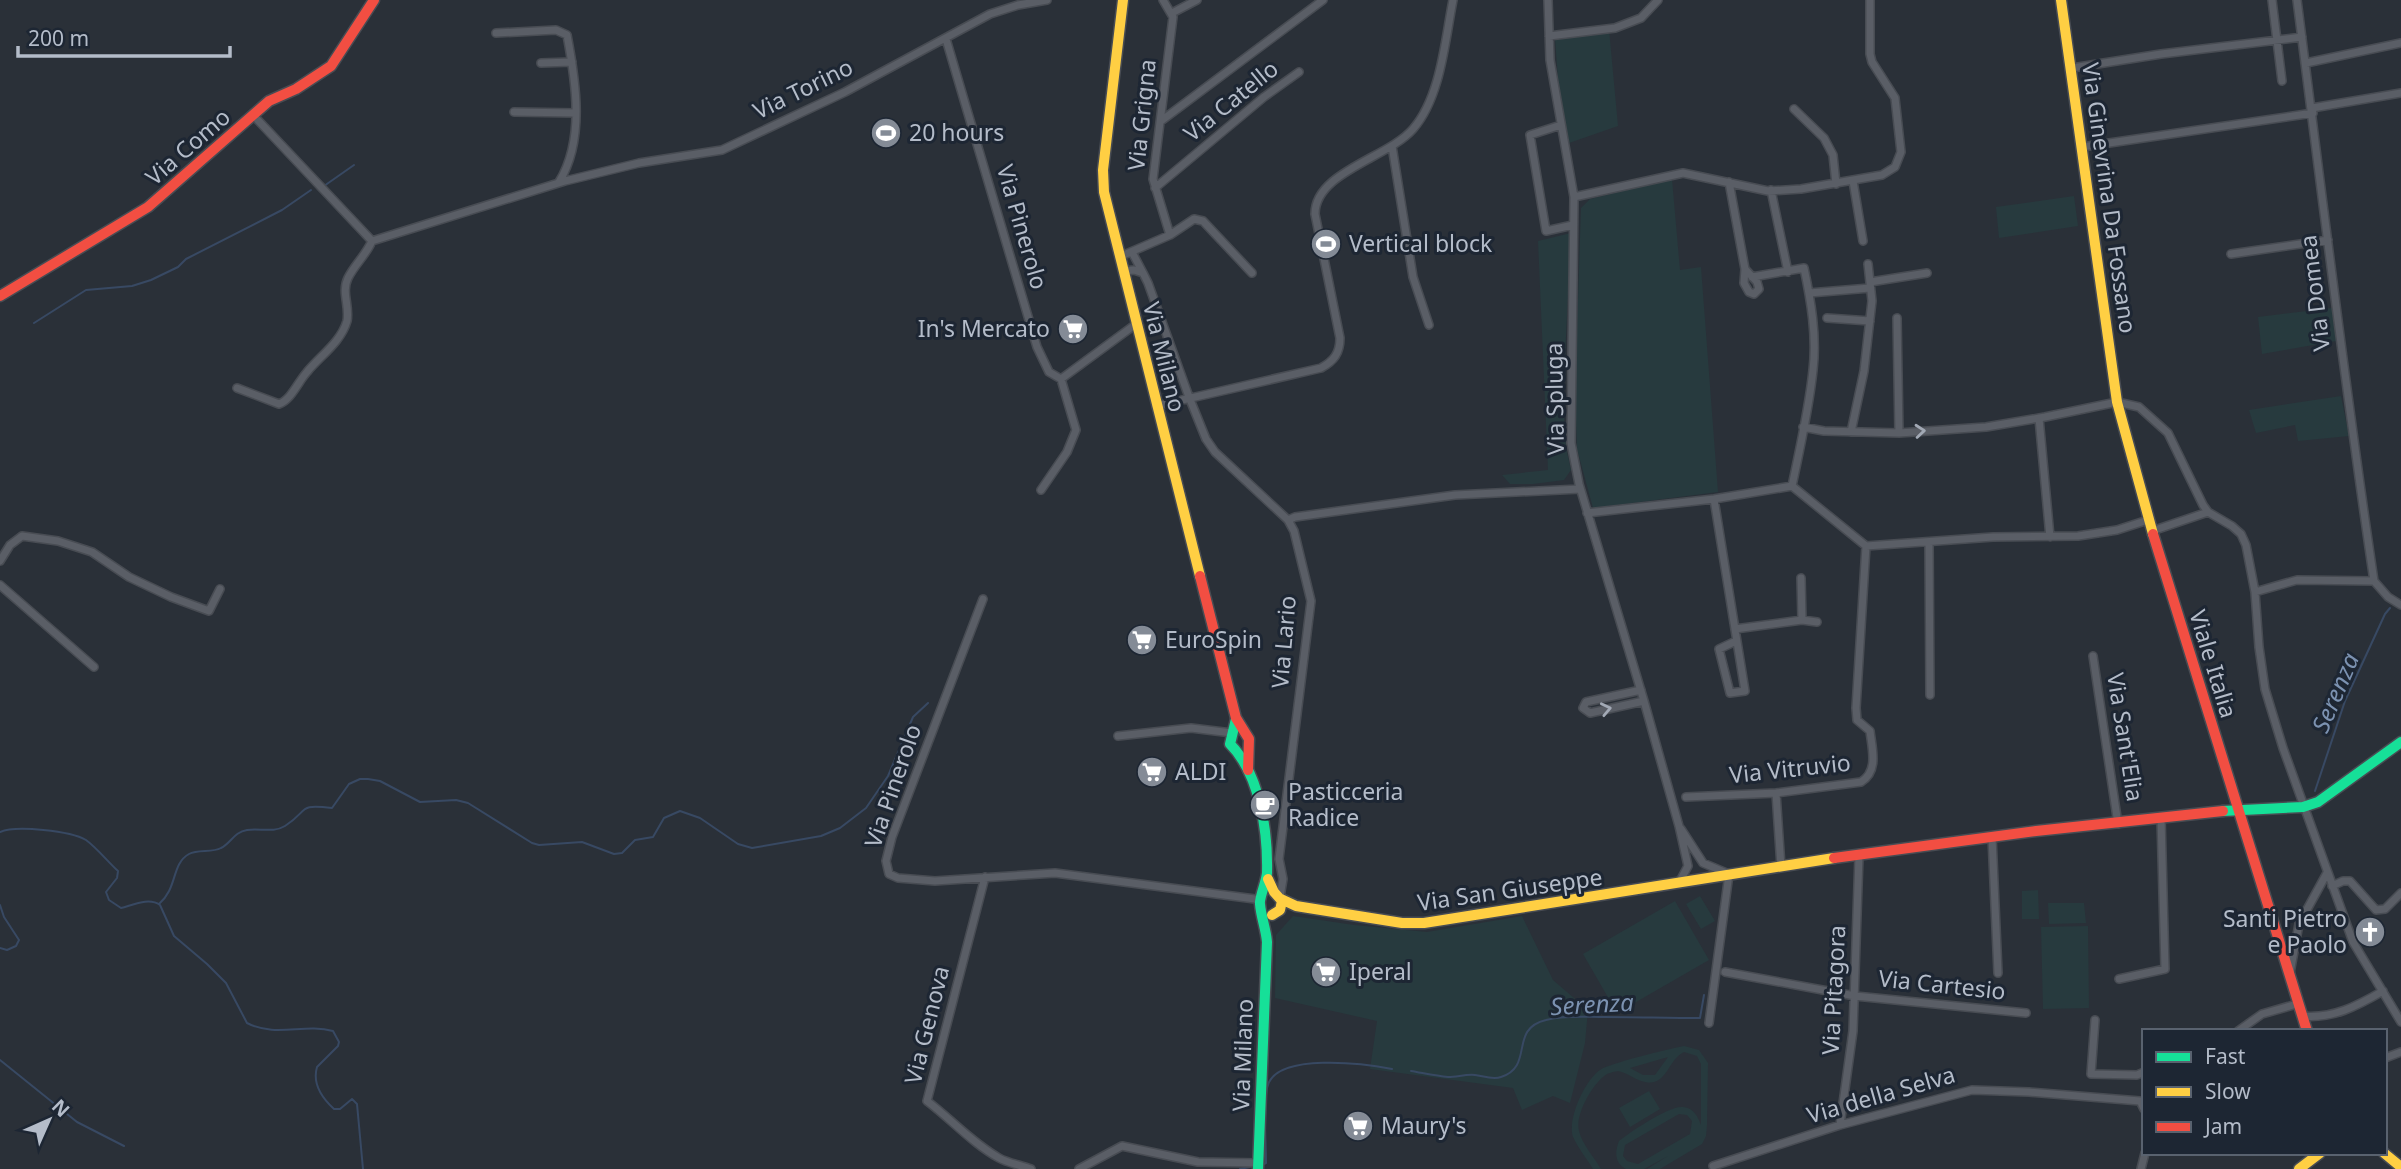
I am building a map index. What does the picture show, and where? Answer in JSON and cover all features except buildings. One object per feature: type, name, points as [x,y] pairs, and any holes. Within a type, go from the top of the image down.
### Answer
[{"type":"street","name":"Via Como","points":[[0,296],[148,207],[269,101],[296,89],[331,66],[374,0]]},
{"type":"street","name":"Via Torino","points":[[372,242],[562,182],[639,163],[722,150],[845,92],[990,14],[1018,2],[1047,0]]},
{"type":"street","name":"Via Milano","points":[[1123,0],[1102,176],[1108,214],[1236,719],[1232,747],[1238,750],[1248,770],[1262,827],[1266,876],[1260,901],[1267,942],[1258,1164]]},
{"type":"street","points":[[1163,0],[1172,13],[1197,0]]},
{"type":"street","points":[[1156,406],[1321,368],[1334,359],[1340,345],[1314,214],[1315,205],[1326,186],[1392,146],[1413,129],[1432,96],[1453,0]]},
{"type":"street","name":"Via Spluga","points":[[1548,0],[1550,60],[1574,197],[1571,443],[1580,489],[1679,826],[1688,866],[1680,881]]},
{"type":"street","points":[[1549,36],[1615,28],[1641,18],[1658,0]]},
{"type":"street","points":[[1574,197],[1683,173],[1771,191],[1836,184],[1889,172],[1900,160],[1901,152],[1895,98],[1872,62],[1870,54],[1870,0]]},
{"type":"street","name":"Via Ginevrina Da Fossano","points":[[2061,0],[2117,402]]},
{"type":"street","points":[[2272,0],[2283,81]]},
{"type":"street","name":"Via Domea","points":[[2297,0],[2313,111],[2347,401],[2374,581]]},
{"type":"street","points":[[1161,121],[1320,1]]},
{"type":"street","name":"Via Grigna","points":[[1170,234],[1153,179],[1172,13]]},
{"type":"street","points":[[496,33],[556,30],[567,35],[576,113],[570,157],[562,182]]},
{"type":"street","points":[[2072,68],[2302,37]]},
{"type":"street","name":"Via Pinerolo","points":[[946,39],[1037,347],[1049,372],[1061,379],[1076,430],[1067,452],[1041,490]]},
{"type":"street","points":[[2306,63],[2401,43]]},
{"type":"street","points":[[541,64],[572,62]]},
{"type":"street","name":"Via Catello","points":[[1155,188],[1298,72]]},
{"type":"street","points":[[2082,146],[2313,111],[2401,93]]},
{"type":"street","points":[[1794,109],[1824,138],[1833,155],[1836,184]]},
{"type":"street","points":[[514,112],[576,113]]},
{"type":"street","points":[[237,388],[279,404],[286,401],[306,372],[339,336],[346,321],[347,279],[372,242],[253,115]]},
{"type":"street","points":[[1561,125],[1530,135],[1546,231],[1573,225]]},
{"type":"street","points":[[1392,146],[1413,277],[1429,325]]},
{"type":"street","points":[[1853,181],[1863,241]]},
{"type":"street","points":[[1730,182],[1745,269],[1744,283],[1749,292],[1755,294],[1759,289],[1745,269]]},
{"type":"street","points":[[1771,191],[1788,272]]},
{"type":"street","points":[[1119,257],[1170,234],[1194,219],[1201,219],[1252,273]]},
{"type":"street","points":[[2231,254],[2328,240]]},
{"type":"street","name":"Via Lario","points":[[1132,252],[1165,327],[1189,397],[1210,445],[1288,520],[1294,531],[1311,601],[1279,859],[1283,879],[1279,895]]},
{"type":"street","points":[[1851,432],[1864,371],[1870,321],[1868,264]]},
{"type":"street","points":[[1752,277],[1804,268],[1809,293],[1814,324],[1813,368],[1792,486]]},
{"type":"street","points":[[1123,271],[1134,270],[1143,274]]},
{"type":"street","points":[[1809,293],[1870,285],[1927,273]]},
{"type":"street","points":[[1827,318],[1870,321]]},
{"type":"street","points":[[1897,318],[1899,433]]},
{"type":"street","points":[[1061,379],[1136,324]]},
{"type":"street","points":[[1803,427],[1824,431],[1899,433],[1986,427],[2117,402],[2139,407],[2168,433],[2208,512],[2241,534],[2250,561],[2255,592],[2265,689],[2303,807],[2353,942],[2401,1022]]},
{"type":"street","name":"Viale Italia","points":[[2117,402],[2150,526],[2306,1029]]},
{"type":"street","points":[[2039,418],[2050,537]]},
{"type":"street","points":[[1587,513],[1714,499],[1792,486],[1866,546],[1993,537],[2078,537],[2150,526],[2208,512]]},
{"type":"street","points":[[1288,520],[1455,495],[1580,489]]},
{"type":"street","points":[[1714,499],[1737,641],[1745,691],[1730,693],[1719,649],[1737,641]]},
{"type":"street","points":[[0,561],[10,544],[22,536],[58,541],[92,552],[129,577],[209,611],[220,589]]},
{"type":"street","points":[[1930,542],[1930,695]]},
{"type":"street","name":"Via Vitruvio","points":[[1686,797],[1776,793],[1861,782],[1870,777],[1873,770],[1870,731],[1857,720],[1856,708],[1866,546]]},
{"type":"street","points":[[1801,578],[1802,620]]},
{"type":"street","points":[[2255,592],[2297,580],[2374,581],[2388,597],[2401,605]]},
{"type":"street","points":[[0,585],[94,667]]},
{"type":"street","name":"Via Pinerolo","points":[[983,599],[887,850],[886,861],[889,874],[898,878],[924,880],[985,877]]},
{"type":"street","points":[[1735,629],[1802,620],[1818,622]]},
{"type":"street","name":"Via Sant'Elia","points":[[2093,656],[2118,824]]},
{"type":"street","points":[[1641,690],[1586,702],[1583,708],[1590,713],[1644,701]]},
{"type":"street","points":[[1118,736],[1191,728],[1232,734]]},
{"type":"street","name":"Via Milano","points":[[1232,734],[1248,736],[1248,770]]},
{"type":"street","points":[[2303,807],[2318,802],[2401,742]]},
{"type":"street","points":[[1238,750],[1244,749],[1248,744]]},
{"type":"street","points":[[1776,793],[1781,867]]},
{"type":"street","name":"Via San Giuseppe","points":[[1279,895],[1296,906],[1402,923],[1424,923],[1623,893],[1680,881],[1992,837],[2237,810],[2303,807]]},
{"type":"street","points":[[2119,979],[2165,970],[2161,818]]},
{"type":"street","name":"Via Spluga","points":[[1679,826],[1703,863]]},
{"type":"street","points":[[1992,837],[1998,973]]},
{"type":"street","name":"Via Pitagora","points":[[1840,1125],[1851,1049],[1855,996],[1859,856]]},
{"type":"street","points":[[1700,880],[1703,863],[1729,874],[1709,1023]]},
{"type":"street","points":[[985,877],[1055,873],[1260,901],[1279,895]]},
{"type":"street","points":[[2290,979],[2299,923],[2327,873]]},
{"type":"street","name":"Via Milano","points":[[1266,876],[1279,895],[1282,906],[1276,913],[1267,942]]},
{"type":"street","name":"Via Genova","points":[[985,877],[927,1101],[951,1119],[965,1134],[999,1158],[1031,1169]]},
{"type":"street","points":[[2332,886],[2350,881],[2376,910],[2385,909],[2401,892]]},
{"type":"street","points":[[1260,901],[1276,913]]},
{"type":"street","name":"Via San Giuseppe","points":[[1276,913],[1296,906]]},
{"type":"street","name":"Via Cartesio","points":[[1725,972],[1855,996],[2026,1013]]},
{"type":"street","points":[[2302,1016],[2344,1012],[2382,991]]},
{"type":"street","points":[[2241,1029],[2262,1014],[2297,1004]]},
{"type":"street","points":[[2095,1020],[2091,1074],[2142,1073]]},
{"type":"street","name":"Via della Selva","points":[[1713,1166],[1840,1125],[1972,1090],[2140,1101],[2142,1105]]},
{"type":"street","points":[[1079,1169],[1122,1146],[1198,1162],[1258,1164]]},
{"type":"street","points":[[2299,1169],[2317,1155]]},
{"type":"street","points":[[2386,1155],[2401,1167]]},
{"type":"green space","points":[[1609,29],[1618,126],[1569,143],[1559,93],[1555,38]]},
{"type":"green space","points":[[1672,179],[1680,270],[1701,267],[1718,492],[1593,508],[1577,449],[1575,392],[1581,208],[1590,199]]},
{"type":"green space","points":[[2074,196],[2078,226],[1999,238],[1996,207]]},
{"type":"green space","points":[[1571,233],[1563,399],[1566,447],[1571,470],[1564,480],[1510,484],[1502,475],[1548,470],[1538,241]]},
{"type":"green space","points":[[2332,308],[2336,341],[2262,354],[2258,317]]},
{"type":"green space","points":[[2341,396],[2349,436],[2298,441],[2295,425],[2256,433],[2249,410]]},
{"type":"green space","points":[[2038,890],[2039,919],[2022,919],[2022,891]]},
{"type":"green space","points":[[1700,896],[1715,921],[1701,929],[1686,904]]},
{"type":"green space","points":[[1675,901],[1709,960],[1617,1013],[1583,954]]},
{"type":"green space","points":[[2048,903],[2084,903],[2086,923],[2049,924]]},
{"type":"green space","points":[[1293,916],[1427,932],[1522,916],[1553,980],[1588,1010],[1585,1043],[1570,1103],[1553,1096],[1522,1110],[1513,1088],[1370,1069],[1377,1021],[1275,998],[1276,935]]},
{"type":"green space","points":[[2088,926],[2089,1008],[2043,1009],[2041,927]]},
{"type":"green space","points":[[1684,1046],[1699,1050],[1708,1063],[1707,1125],[1702,1144],[1660,1169],[1647,1169],[1668,1156],[1644,1169],[1626,1169],[1619,1164],[1616,1156],[1619,1141],[1669,1110],[1683,1107],[1690,1109],[1701,1125],[1701,1064],[1697,1056],[1684,1052],[1658,1080],[1645,1082],[1618,1071],[1605,1076],[1594,1087],[1585,1102],[1578,1124],[1583,1141],[1601,1169],[1593,1169],[1575,1141],[1572,1129],[1579,1100],[1594,1075],[1606,1067],[1640,1056]],"holes":[[[1668,1057],[1655,1075],[1643,1075],[1630,1068]],[[1679,1114],[1687,1115],[1692,1121],[1690,1134],[1638,1164],[1627,1161],[1623,1156],[1625,1145]]]},
{"type":"green space","points":[[1649,1091],[1660,1109],[1630,1127],[1619,1108]]},
{"type":"waterway","points":[[324,186],[354,165]]},
{"type":"waterway","points":[[34,323],[86,290],[132,286],[151,280],[282,210],[311,190]]},
{"type":"waterway","name":"Serenza","points":[[2315,791],[2345,701],[2390,608]]},
{"type":"waterway","points":[[159,904],[169,891],[179,864],[189,854],[221,848],[243,831],[281,828],[308,808],[332,808],[349,784],[360,779],[380,781],[420,802],[456,800],[468,803],[539,845],[582,842],[614,854],[622,853],[635,840],[653,837],[664,818],[680,811],[700,818],[738,844],[752,848],[821,836],[840,828],[866,808],[888,776],[913,717],[928,703]]},
{"type":"waterway","name":"Serenza","points":[[0,832],[18,829],[43,830],[86,840],[118,871],[117,878],[106,892],[109,900],[121,908],[146,902],[160,905],[174,936],[226,983],[247,1023],[279,1030],[311,1028],[333,1031],[339,1042],[338,1046],[317,1067],[317,1085],[334,1109],[340,1109],[352,1099],[357,1104],[363,1169]]},
{"type":"waterway","name":"Serenza","points":[[0,905],[4,917],[19,940],[16,946],[7,950],[0,948]]},
{"type":"waterway","name":"Serenza","points":[[1411,1071],[1448,1077],[1472,1075],[1498,1078],[1511,1072],[1517,1065],[1528,1031],[1546,1020],[1567,1017],[1700,1018],[1704,995]]},
{"type":"waterway","points":[[0,1060],[77,1122],[124,1146]]},
{"type":"waterway","name":"Serenza","points":[[1264,1164],[1266,1097],[1273,1076],[1303,1064],[1343,1063],[1392,1069]]},
{"type":"waterway","name":"Serenza","points":[[1240,1169],[1255,1166]]},
{"type":"traffic: fast","points":[[1236,719],[1230,744],[1249,771],[1255,787],[1264,822],[1267,857],[1267,873],[1260,901],[1267,942],[1258,1169]]},
{"type":"traffic: fast","points":[[2223,811],[2303,807],[2318,802],[2401,742]]},
{"type":"traffic: slow","points":[[1123,0],[1103,170],[1104,192],[1200,576]]},
{"type":"traffic: slow","points":[[2061,0],[2117,402],[2153,534]]},
{"type":"traffic: slow","points":[[1281,899],[1296,906],[1402,923],[1424,923],[1834,858]]},
{"type":"traffic: slow","points":[[1268,879],[1282,901],[1280,910],[1272,915]]},
{"type":"traffic: slow","points":[[2299,1169],[2317,1155]]},
{"type":"traffic: slow","points":[[2386,1155],[2401,1167]]},
{"type":"traffic: jam","points":[[0,296],[148,207],[269,101],[296,89],[331,66],[374,0]]},
{"type":"traffic: jam","points":[[2153,534],[2306,1029]]},
{"type":"traffic: jam","points":[[1200,576],[1236,718],[1249,739],[1248,770]]},
{"type":"traffic: jam","points":[[1834,858],[2036,831],[2223,811]]},
{"type":"place","name":"20 hours","points":[[886,133]]},
{"type":"place","name":"Vertical block","points":[[1326,244]]},
{"type":"place","name":"In's Mercato","points":[[1073,329]]},
{"type":"place","name":"EuroSpin","points":[[1142,640]]},
{"type":"place","name":"ALDI","points":[[1152,772]]},
{"type":"place","name":"Pasticceria Radice","points":[[1265,805]]},
{"type":"place","name":"Santi Pietro e Paolo","points":[[2370,932]]},
{"type":"place","name":"Iperal","points":[[1326,972]]},
{"type":"place","name":"Maury's","points":[[1358,1126]]}]
